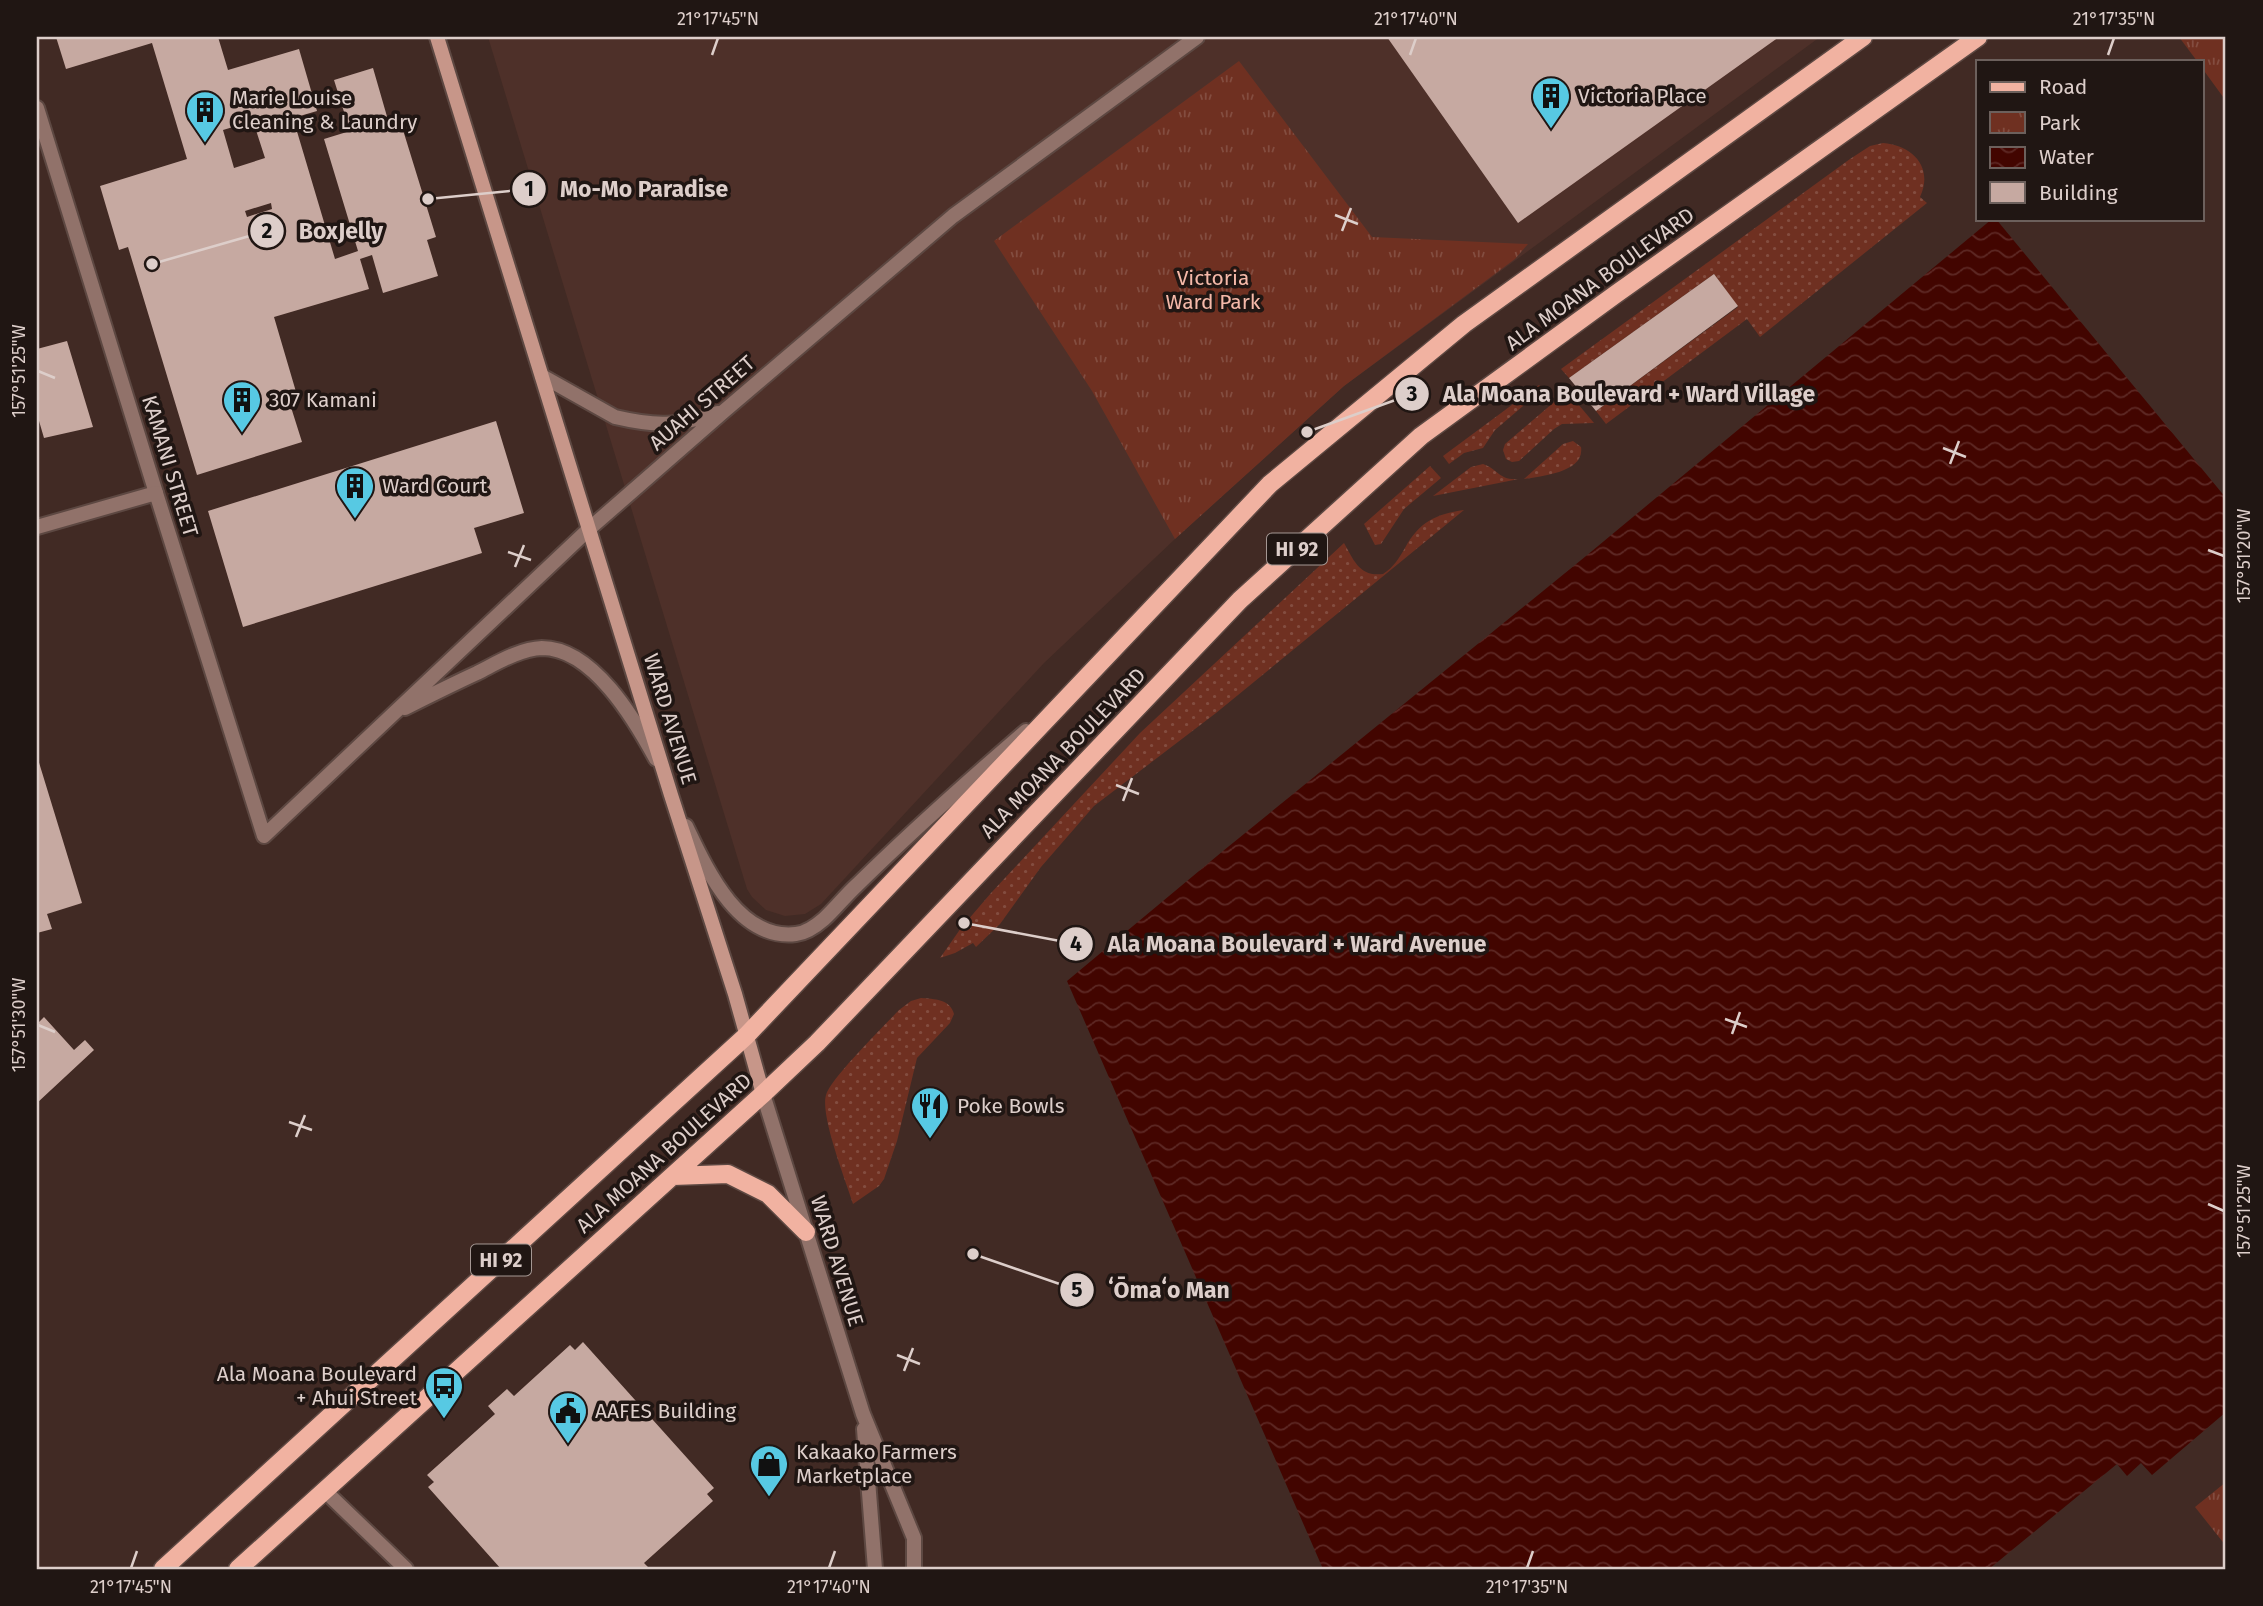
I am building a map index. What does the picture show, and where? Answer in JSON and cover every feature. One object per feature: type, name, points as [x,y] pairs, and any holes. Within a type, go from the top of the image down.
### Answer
[{"type":"main road","name":"WARD AVENUE","points":[[437,37],[735,994],[763,1094]]},
{"type":"main road","name":"ALA MOANA BOULEVARD","points":[[163,1569],[746,1036],[1270,484],[1464,324],[1863,37]]},
{"type":"main road","name":"ALA MOANA BOULEVARD","points":[[238,1569],[763,1094],[852,1007],[1240,600],[1421,436],[1978,37]]},
{"type":"main road","points":[[673,1175],[727,1174],[768,1194],[806,1232]]},
{"type":"street","name":"AUAHI STREET","points":[[264,836],[589,529],[723,412],[953,216],[1197,37]]},
{"type":"street","name":"KAMANI STREET","points":[[37,108],[264,836]]},
{"type":"street","points":[[542,376],[615,417],[655,425],[684,424],[723,412]]},
{"type":"street","points":[[37,527],[156,493]]},
{"type":"street","points":[[391,715],[506,658],[533,649],[552,649],[570,656],[587,667],[620,701],[644,736],[708,872],[730,903],[766,929],[789,934],[804,932],[825,918],[935,812],[1076,688]]},
{"type":"street","name":"WARD AVENUE","points":[[763,1094],[863,1414],[914,1538],[914,1569]]},
{"type":"street","name":"WARD AVENUE","points":[[863,1414],[876,1569]]},
{"type":"street","points":[[325,1491],[406,1569]]},
{"type":"shaded area","points":[[488,37],[1820,37],[1344,386],[1175,539],[1044,663],[821,904],[805,914],[785,916],[766,910],[747,889]]},
{"type":"green space","points":[[2179,37],[2226,37],[2226,101],[2204,71],[2204,60],[2196,60]]},
{"type":"green space","name":"Victoria Ward Park","points":[[1239,61],[1372,237],[1528,244],[1515,259],[1344,386],[1175,539],[1092,391],[994,241]]},
{"type":"green space","points":[[1883,143],[1903,148],[1918,160],[1924,176],[1920,197],[1927,203],[1760,337],[1747,319],[1606,424],[1596,411],[1738,307],[1714,274],[1569,378],[1561,369],[1850,159],[1870,146]]},
{"type":"green space","points":[[1539,385],[1543,389],[1495,430],[1483,448],[1464,453],[1449,464],[1443,456]]},
{"type":"green space","points":[[1567,391],[1594,423],[1562,424],[1519,461],[1506,459],[1503,450],[1505,444]]},
{"type":"green space","points":[[1573,441],[1581,447],[1576,462],[1561,471],[1524,479],[1563,444]]},
{"type":"green space","points":[[1483,464],[1507,478],[1519,479],[1433,496],[1471,467]]},
{"type":"green space","points":[[1430,466],[1441,478],[1404,509],[1381,544],[1375,545],[1364,524]]},
{"type":"green space","points":[[1464,510],[1216,713],[1094,806],[1041,867],[1000,924],[976,947],[973,943],[940,958],[991,893],[1140,733],[1344,543],[1363,570],[1383,574],[1396,562],[1410,539],[1422,526],[1437,517]]},
{"type":"green space","points":[[921,998],[945,1003],[954,1014],[950,1023],[917,1058],[897,1141],[884,1179],[879,1186],[853,1204],[830,1133],[826,1095],[847,1065],[899,1010],[911,1001]]},
{"type":"green space","points":[[2226,1482],[2226,1546],[2195,1507]]},
{"type":"water","points":[[1991,220],[1997,220],[2226,498],[2226,1412],[2152,1475],[2141,1463],[2127,1476],[2117,1464],[1989,1569],[1323,1569],[1067,981]]},
{"type":"building","points":[[56,37],[218,37],[228,70],[299,49],[317,111],[293,118],[335,259],[358,251],[324,139],[350,131],[334,80],[373,68],[388,120],[399,117],[436,237],[427,240],[438,276],[383,293],[372,255],[360,259],[369,289],[274,317],[299,402],[290,404],[302,442],[197,475],[128,247],[119,250],[100,186],[187,159],[152,43],[66,69]],"holes":[[[253,121],[265,158],[234,168],[223,130]],[[271,203],[272,209],[247,217],[245,211]]]},
{"type":"building","name":"Victoria Place","points":[[1387,37],[1779,37],[1518,223]]},
{"type":"building","points":[[1714,274],[1738,306],[1596,411],[1569,378]]},
{"type":"building","points":[[67,341],[93,427],[44,438],[37,414],[37,349]]},
{"type":"building","name":"Ward Court","points":[[496,421],[524,513],[474,528],[482,553],[243,627],[208,511]]},
{"type":"building","points":[[37,756],[82,903],[47,914],[52,929],[37,933]]},
{"type":"building","points":[[44,1017],[74,1050],[85,1040],[94,1050],[37,1103],[37,1024]]},
{"type":"building","name":"AAFES Building","points":[[583,1342],[714,1488],[707,1494],[713,1501],[644,1563],[650,1569],[501,1569],[428,1487],[434,1482],[427,1475],[495,1414],[488,1406],[507,1389],[514,1396],[570,1345],[575,1350]]},
{"type":"place","name":"Victoria Place","points":[[1551,130]]},
{"type":"place","name":"Marie Louise Cleaning & Laundry","points":[[205,144]]},
{"type":"place","name":"Mo-Mo Paradise","points":[[428,199]]},
{"type":"place","name":"BoxJelly","points":[[152,264]]},
{"type":"place","name":"Ala Moana Boulevard + Ward Village","points":[[1307,432]]},
{"type":"place","name":"307 Kamani","points":[[242,434]]},
{"type":"place","name":"Ward Court","points":[[355,520]]},
{"type":"place","name":"Ala Moana Boulevard + Ward Avenue","points":[[964,923]]},
{"type":"place","name":"Poke Bowls","points":[[930,1140]]},
{"type":"place","name":"ʻŌmaʻo Man","points":[[973,1254]]},
{"type":"place","name":"Ala Moana Boulevard + Ahui Street","points":[[444,1420]]},
{"type":"place","name":"AAFES Building","points":[[568,1445]]},
{"type":"place","name":"Kakaako Farmers Marketplace","points":[[769,1498]]}]
